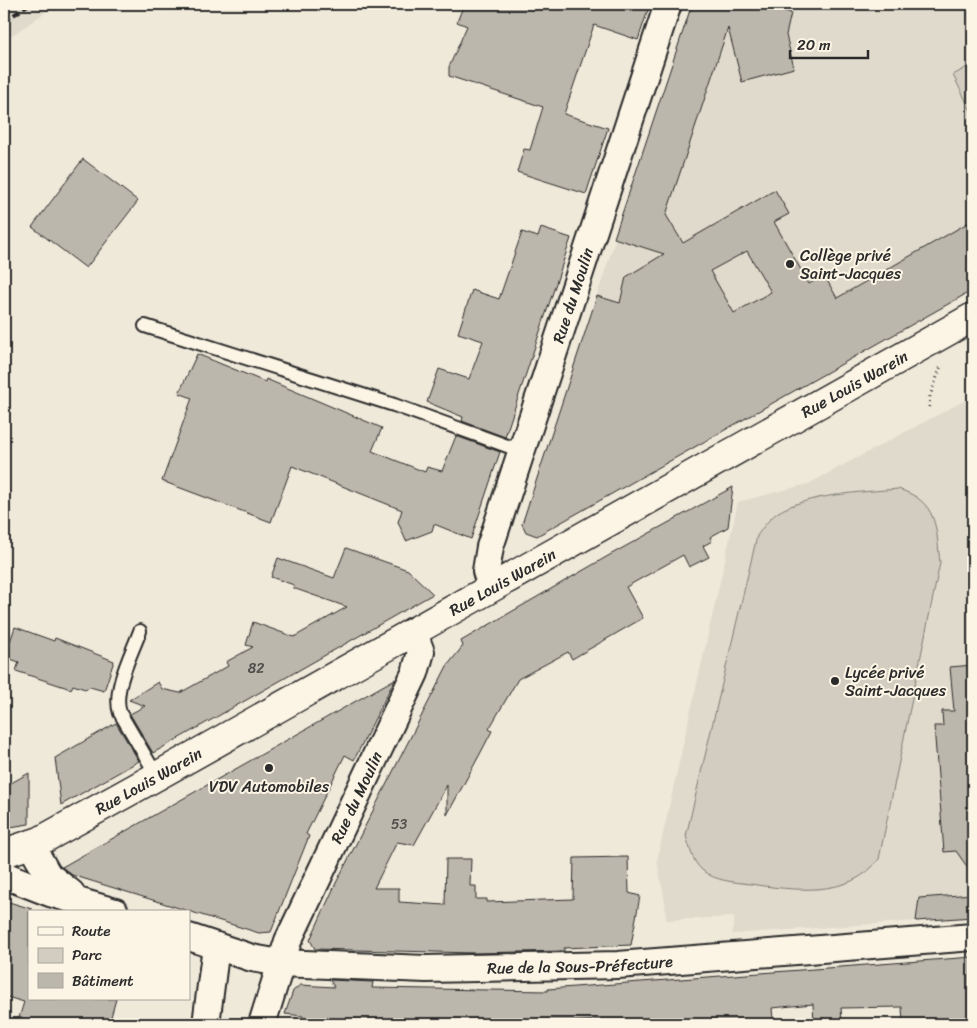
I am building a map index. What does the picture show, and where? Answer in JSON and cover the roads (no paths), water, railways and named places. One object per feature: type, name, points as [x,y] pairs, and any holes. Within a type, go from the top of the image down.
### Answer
[{"type":"main road","name":"Rue Louis Warein","points":[[4,853],[31,845],[157,776],[973,317]]},
{"type":"street","name":"Rue du Moulin","points":[[491,587],[486,571],[487,556],[668,4]]},
{"type":"street","name":"Rue du Moulin","points":[[262,1024],[288,941],[415,673],[420,652],[413,631]]},
{"type":"street","points":[[31,845],[48,875],[82,900]]},
{"type":"street","points":[[4,875],[50,893],[82,900],[110,910]]},
{"type":"street","name":"Rue de la Sous-Préfecture","points":[[190,937],[252,958],[280,963],[399,969],[588,967],[815,952],[973,937]]},
{"type":"street","points":[[206,1024],[216,946]]},
{"type":"lane","points":[[145,326],[394,405],[522,451]]},
{"type":"lane","points":[[140,631],[120,686],[117,703],[120,713],[157,776]]},
{"type":"railway","points":[[4,22],[29,4]]},
{"type":"place","name":"Collège privé Saint-Jacques","points":[[790,264]]},
{"type":"place","name":"Lycée privé Saint-Jacques","points":[[835,681]]},
{"type":"place","name":"VDV Automobiles","points":[[269,768]]}]
